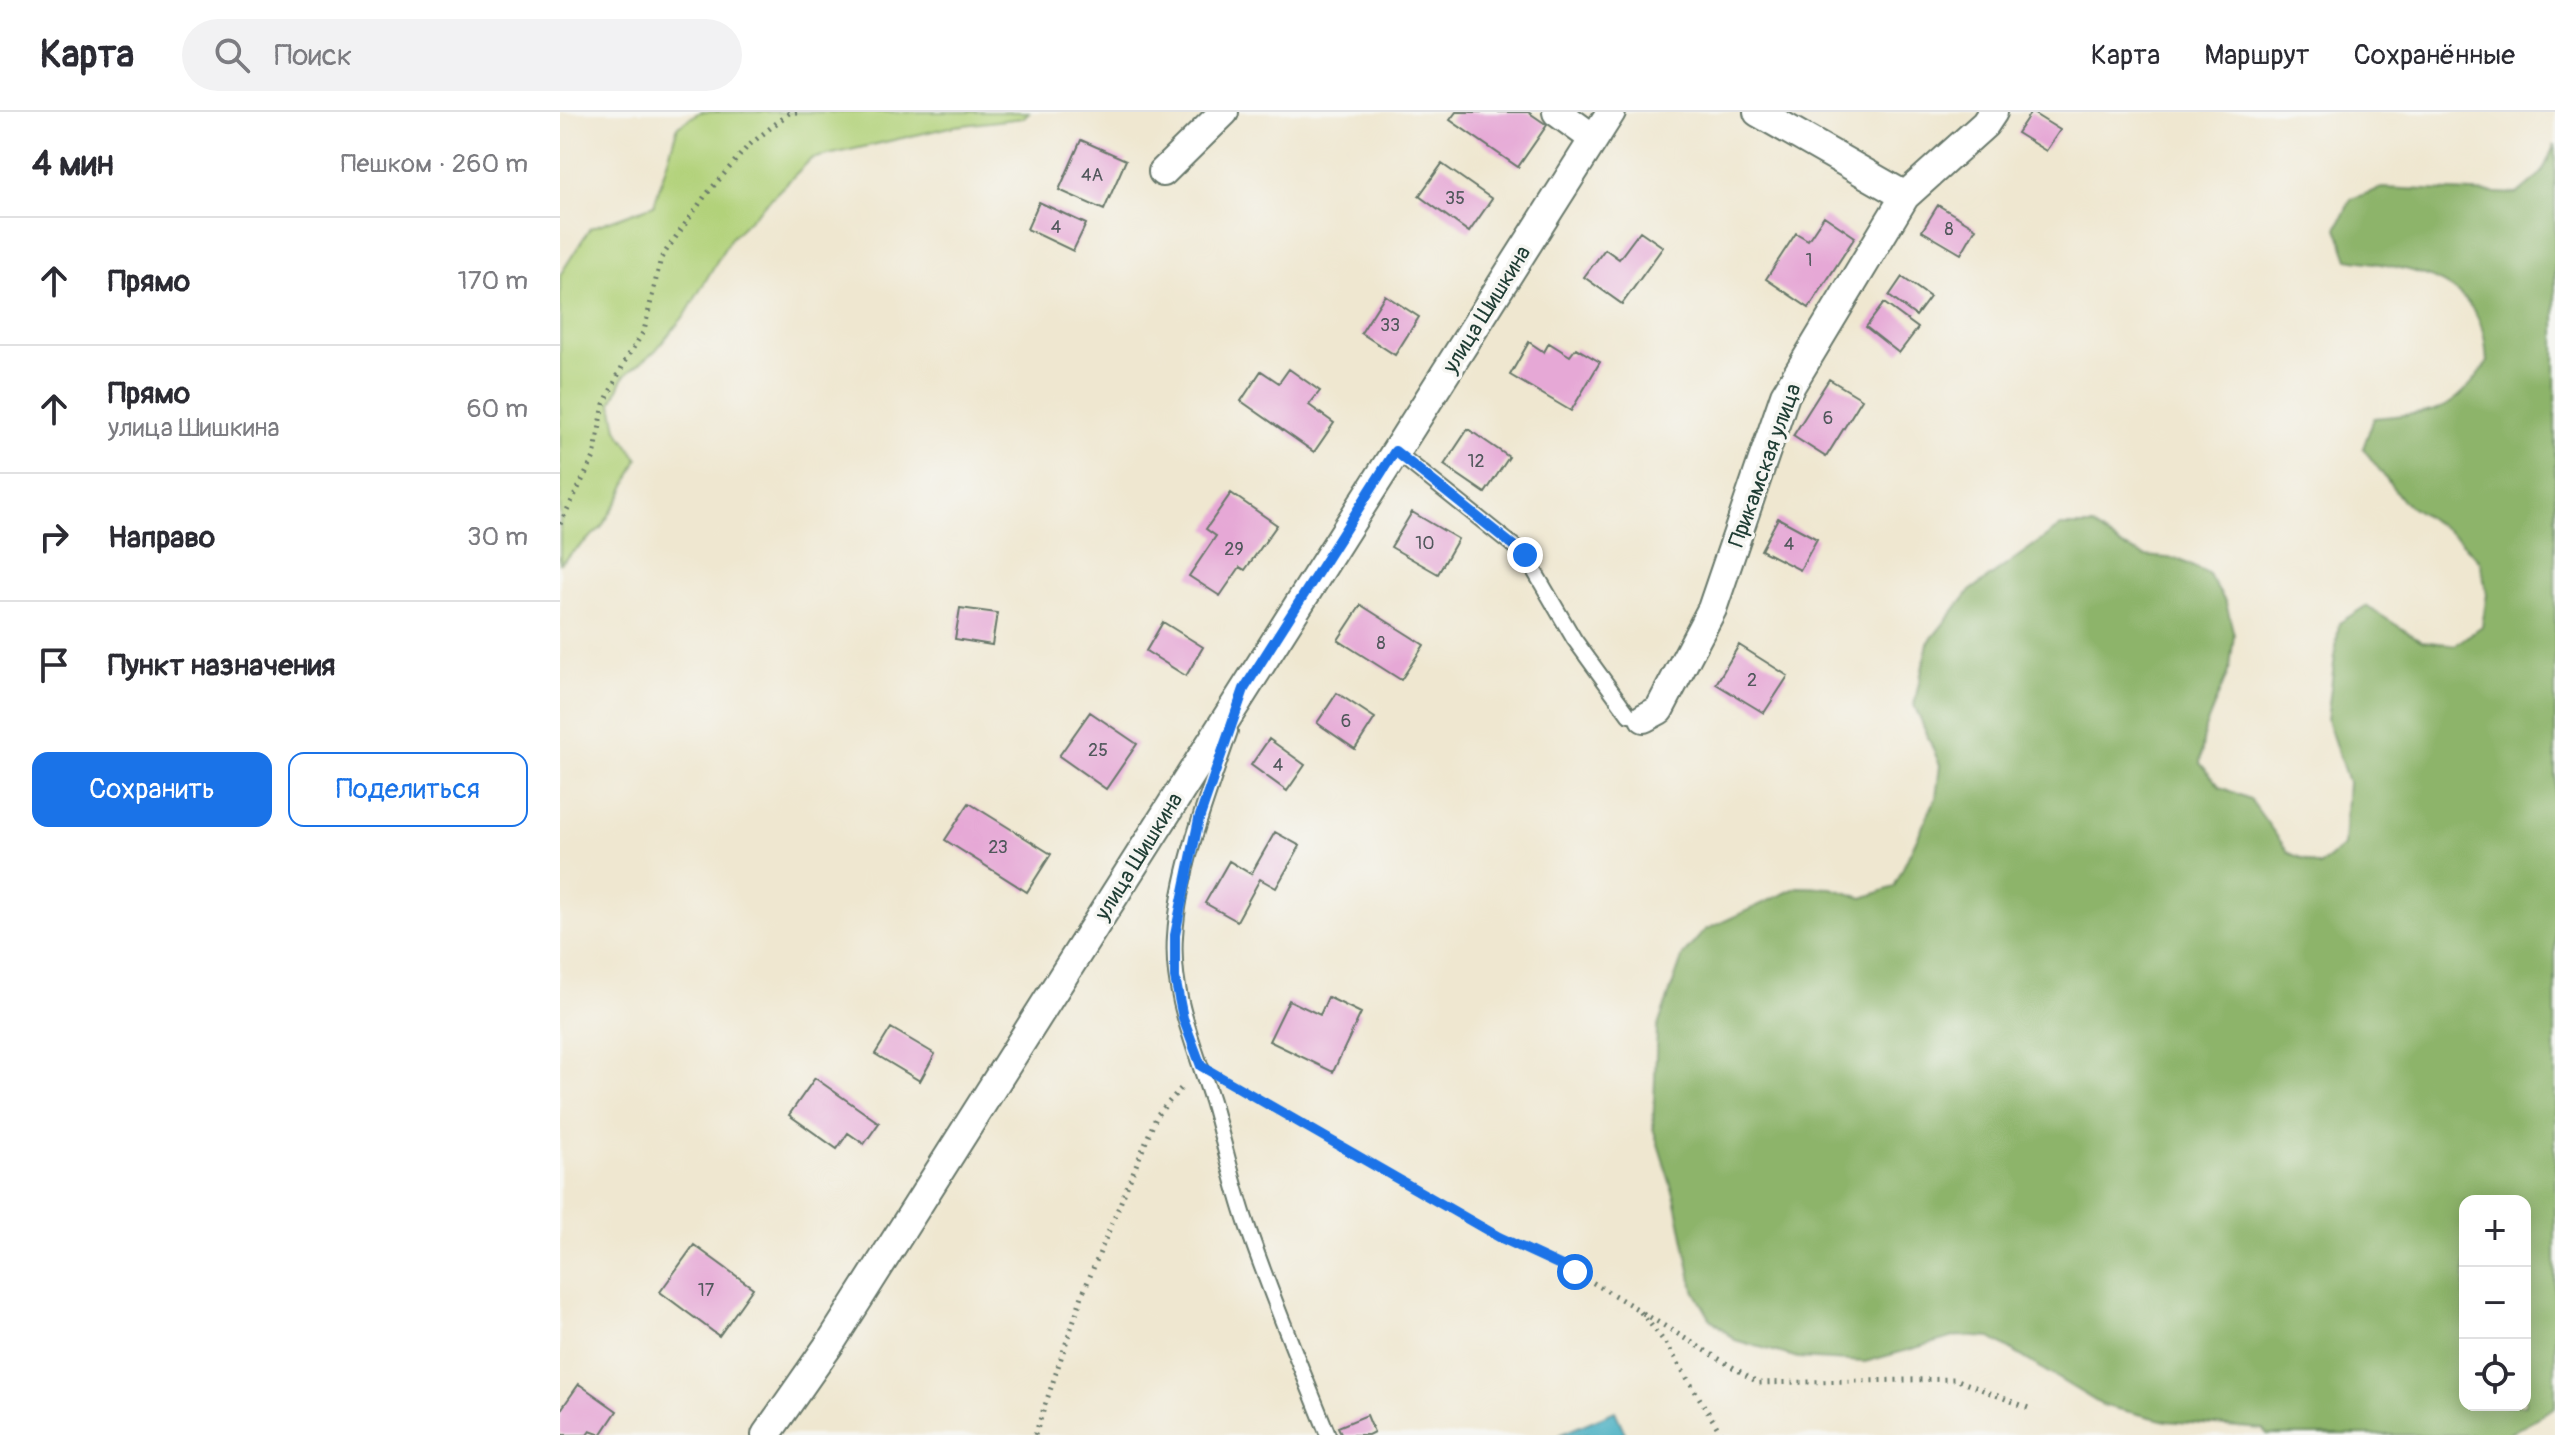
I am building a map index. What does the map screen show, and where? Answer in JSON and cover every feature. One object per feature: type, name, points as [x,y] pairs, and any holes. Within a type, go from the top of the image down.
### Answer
[{"type":"street","points":[[1163,172],[1224,112]]},
{"type":"street","points":[[1557,112],[1594,139]]},
{"type":"street","name":"улица Шишкина","points":[[766,1435],[831,1342],[1611,112]]},
{"type":"street","points":[[1758,112],[1905,196]]},
{"type":"street","name":"Прикамская улица","points":[[1644,718],[1659,710],[1712,609],[1785,395],[1905,196],[1985,124],[1993,112]]},
{"type":"lane","points":[[1395,451],[1525,555],[1574,639],[1629,715],[1644,718]]},
{"type":"lane","points":[[1244,689],[1199,819],[1175,935],[1177,991],[1246,1222],[1328,1435]]},
{"type":"path","points":[[560,524],[594,457],[604,404],[644,331],[661,258],[705,196],[748,146],[789,113],[797,112]]},
{"type":"path","points":[[1035,1435],[1083,1293],[1157,1115],[1201,1066],[1499,1237],[1575,1272],[1759,1383],[1955,1379],[2031,1409]]},
{"type":"path","points":[[1639,1310],[1667,1345],[1722,1435]]},
{"type":"green space","points":[[700,112],[1029,112],[1023,118],[955,126],[811,159],[730,239],[686,314],[655,351],[624,376],[612,403],[617,429],[638,459],[621,496],[601,528],[560,563],[560,275],[590,228],[654,205],[678,126]]},
{"type":"green space","points":[[2555,144],[2555,1407],[2507,1435],[2267,1435],[2262,1429],[2166,1421],[2102,1405],[1991,1338],[1958,1336],[1865,1362],[1798,1358],[1735,1340],[1710,1318],[1694,1290],[1675,1198],[1653,1128],[1657,1029],[1683,955],[1705,930],[1798,887],[1831,888],[1863,898],[1894,887],[1936,798],[1940,765],[1914,705],[1928,643],[1970,591],[2061,526],[2093,526],[2120,545],[2145,556],[2178,559],[2208,574],[2226,603],[2234,635],[2230,667],[2205,728],[2200,763],[2220,787],[2250,799],[2289,853],[2319,866],[2344,846],[2348,782],[2327,720],[2339,623],[2366,606],[2422,641],[2455,645],[2482,626],[2487,594],[2480,562],[2458,538],[2403,501],[2363,448],[2374,418],[2427,412],[2451,403],[2487,363],[2483,332],[2475,312],[2462,297],[2428,276],[2388,265],[2348,259],[2337,228],[2351,199],[2382,188],[2517,194],[2542,173]]},
{"type":"water","points":[[1615,1411],[1626,1435],[1559,1435]]},
{"type":"building","points":[[1456,112],[1528,112],[1547,125],[1518,167],[1450,120]]},
{"type":"building","points":[[2031,112],[2060,130],[2046,151],[2017,133]]},
{"type":"building","points":[[1081,140],[1126,160],[1104,210],[1059,190]]},
{"type":"building","points":[[1442,164],[1492,199],[1469,232],[1419,196]]},
{"type":"building","points":[[1039,202],[1086,224],[1073,251],[1027,229]]},
{"type":"building","points":[[1938,205],[1976,228],[1961,254],[1922,231]]},
{"type":"building","points":[[1824,216],[1855,237],[1809,308],[1766,279],[1796,233],[1808,240]]},
{"type":"building","points":[[1640,231],[1663,247],[1622,304],[1584,277],[1605,249],[1619,259]]},
{"type":"building","points":[[1902,277],[1930,297],[1916,316],[1889,296]]},
{"type":"building","points":[[1385,295],[1419,317],[1395,355],[1361,333]]},
{"type":"building","points":[[1884,303],[1918,328],[1899,353],[1866,327]]},
{"type":"building","points":[[1529,342],[1544,352],[1549,343],[1570,356],[1576,348],[1600,362],[1571,411],[1510,375]]},
{"type":"building","points":[[1289,369],[1320,391],[1309,405],[1334,423],[1314,452],[1241,401],[1261,371],[1279,383]]},
{"type":"building","points":[[1829,379],[1862,399],[1826,457],[1793,436]]},
{"type":"building","points":[[1468,429],[1509,457],[1485,493],[1444,465]]},
{"type":"building","points":[[1231,493],[1277,525],[1245,570],[1240,567],[1220,596],[1189,576],[1216,536],[1206,529]]},
{"type":"building","points":[[1412,512],[1458,539],[1438,574],[1391,547]]},
{"type":"building","points":[[1778,518],[1817,539],[1800,570],[1761,550]]},
{"type":"building","points":[[1361,605],[1424,645],[1401,680],[1338,640]]},
{"type":"building","points":[[960,608],[997,613],[992,645],[955,639]]},
{"type":"building","points":[[1163,622],[1203,647],[1186,676],[1146,651]]},
{"type":"building","points":[[1739,645],[1788,676],[1764,713],[1716,684]]},
{"type":"building","points":[[1337,693],[1375,718],[1355,749],[1317,723]]},
{"type":"building","points":[[1090,712],[1137,744],[1106,789],[1059,756]]},
{"type":"building","points":[[1269,739],[1305,765],[1287,791],[1251,765]]},
{"type":"building","points":[[969,803],[1051,854],[1027,892],[945,840]]},
{"type":"building","points":[[1275,832],[1300,846],[1276,888],[1260,879],[1237,921],[1205,903],[1229,861],[1251,874]]},
{"type":"building","points":[[1328,997],[1361,1013],[1333,1072],[1269,1041],[1289,1000],[1320,1015]]},
{"type":"building","points":[[891,1028],[935,1054],[920,1081],[875,1054]]},
{"type":"building","points":[[815,1078],[879,1123],[864,1144],[848,1133],[837,1149],[789,1115]]},
{"type":"building","points":[[694,1245],[753,1288],[719,1336],[660,1292]]},
{"type":"building","points":[[579,1384],[617,1411],[601,1435],[590,1431],[587,1435],[560,1433],[560,1411]]},
{"type":"building","points":[[1367,1415],[1374,1432],[1368,1435],[1342,1435],[1338,1427]]},
{"type":"route","points":[[1525,555],[1395,451],[1244,689],[1199,819],[1175,935],[1175,978],[1183,1018],[1201,1066],[1499,1237],[1575,1272]]}]
